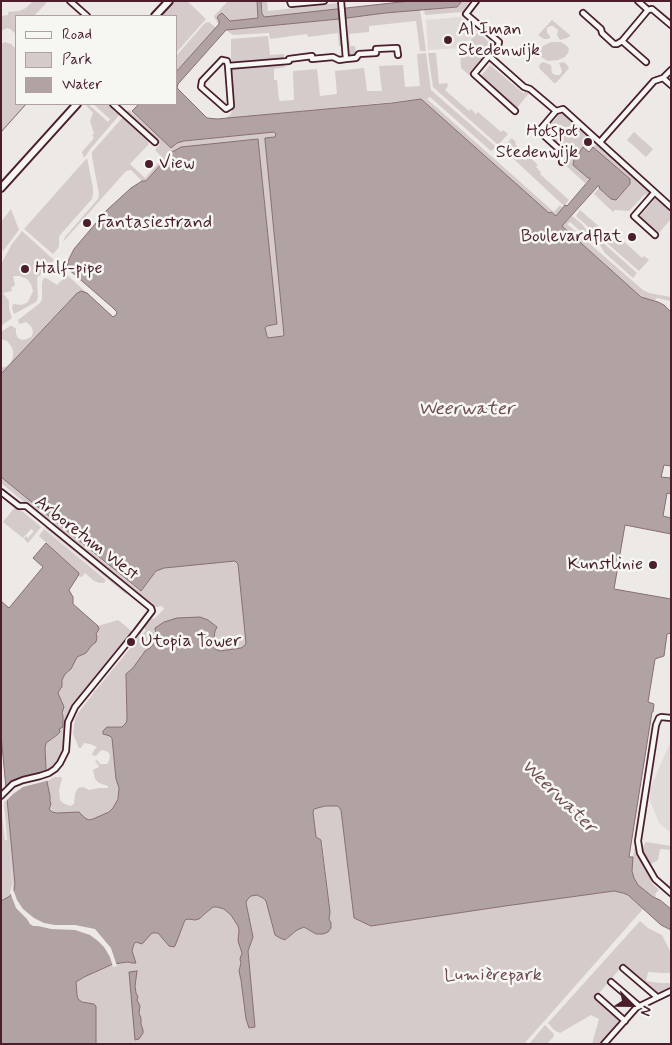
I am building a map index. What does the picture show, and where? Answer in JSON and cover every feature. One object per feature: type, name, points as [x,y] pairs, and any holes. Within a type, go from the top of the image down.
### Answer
[{"type":"street","points":[[70,1],[86,15]]},
{"type":"street","points":[[156,15],[169,1]]},
{"type":"street","points":[[290,3],[324,1]]},
{"type":"street","points":[[341,1],[346,59]]},
{"type":"street","points":[[476,1],[466,14],[499,42],[498,46],[474,74],[515,110]]},
{"type":"street","points":[[638,1],[648,10],[652,9],[671,25]]},
{"type":"street","points":[[583,13],[614,44],[619,44],[648,10]]},
{"type":"street","points":[[622,41],[646,62]]},
{"type":"street","points":[[228,66],[289,61],[289,59],[312,56],[312,59],[333,57],[339,60],[356,58],[359,54],[376,53],[376,50],[397,48],[398,54]]},
{"type":"street","points":[[489,56],[524,87],[530,89],[556,111]]},
{"type":"street","points":[[222,60],[228,61],[228,66],[231,106],[226,109],[202,88],[202,81],[222,60]]},
{"type":"street","points":[[600,142],[654,81],[664,78],[671,70]]},
{"type":"street","points":[[664,78],[671,85]]},
{"type":"street","points":[[1,188],[76,105]]},
{"type":"street","points":[[114,105],[155,142]]},
{"type":"street","points":[[562,162],[561,151],[539,131],[556,111],[563,109],[671,207]]},
{"type":"street","points":[[654,192],[634,216],[655,235]]},
{"type":"street","name":"Arboretum West","points":[[1,492],[18,506],[26,506],[151,608],[152,611],[75,707],[68,722],[67,747],[60,763],[52,771],[18,781],[3,794]]},
{"type":"street","points":[[671,718],[663,716],[659,718],[656,725],[638,841],[640,853],[655,879],[671,893]]},
{"type":"street","points":[[624,968],[657,997]]},
{"type":"street","points":[[611,982],[639,1006]]},
{"type":"street","points":[[604,1044],[639,1006],[671,991]]},
{"type":"street","points":[[598,997],[625,1021]]},
{"type":"shaded area","name":"Al Iman Stedenwijk","points":[[460,17],[477,31],[462,48],[428,50],[426,20]]},
{"type":"shaded area","points":[[671,744],[671,833],[659,823],[650,801],[650,789]]},
{"type":"green space","points":[[33,1],[48,1],[35,15],[15,15],[15,33],[7,28],[1,31],[1,16],[8,15],[8,12],[26,8]]},
{"type":"green space","points":[[172,1],[187,1],[206,19],[178,51],[178,15],[160,15]]},
{"type":"green space","points":[[228,1],[257,1],[258,18],[230,21],[219,19],[219,24],[214,16]]},
{"type":"green space","points":[[261,1],[267,1],[268,11],[338,3],[338,10],[264,17]]},
{"type":"green space","points":[[462,1],[470,1],[462,12],[425,15],[424,9],[457,7]]},
{"type":"green space","points":[[419,9],[426,51],[420,51],[416,21],[369,26],[369,32],[349,34],[350,46],[346,46],[346,18]]},
{"type":"green space","points":[[340,19],[344,46],[339,46],[338,33],[308,37],[307,34],[270,39],[269,33],[233,35],[226,30]]},
{"type":"green space","points":[[552,20],[570,36],[560,40],[557,35],[558,30],[553,26],[547,28],[550,38],[544,39],[538,35]]},
{"type":"green space","points":[[209,22],[216,28],[178,70],[178,54],[205,23]]},
{"type":"green space","points":[[478,32],[494,47],[469,75],[461,68],[460,51]]},
{"type":"green space","points":[[268,36],[270,55],[284,54],[284,60],[234,65],[231,62],[231,39]]},
{"type":"green space","points":[[5,42],[15,48],[15,105],[26,105],[1,133],[1,44]]},
{"type":"green space","points":[[551,42],[561,42],[567,46],[569,49],[565,57],[548,61],[541,57],[539,54],[540,49]]},
{"type":"green space","points":[[355,46],[356,54],[350,55],[348,53],[348,47]]},
{"type":"green space","points":[[426,53],[431,90],[495,146],[494,149],[491,151],[430,97],[427,99],[554,212],[560,205],[562,208],[556,216],[549,214],[421,99],[224,119],[232,111],[230,72],[234,68],[284,63],[285,67],[274,69],[274,80],[277,80],[279,100],[294,100],[293,71],[317,69],[320,96],[337,94],[335,71],[364,68],[367,91],[382,91],[379,66],[403,65],[405,87],[420,86],[417,54]]},
{"type":"green space","points":[[428,53],[436,53],[439,84],[447,83],[448,86],[445,90],[469,111],[471,109],[476,114],[478,112],[501,132],[503,130],[508,134],[498,145],[433,87]]},
{"type":"green space","points":[[543,62],[551,65],[552,73],[555,75],[560,75],[562,71],[559,63],[564,62],[569,68],[554,83],[540,69],[540,64]]},
{"type":"green space","points":[[490,65],[523,93],[530,92],[517,108],[481,76]]},
{"type":"green space","points":[[86,105],[89,105],[108,122],[110,119],[94,105],[111,105],[121,113],[84,158],[82,152],[94,138],[90,121],[93,113]]},
{"type":"green space","points":[[129,110],[171,147],[179,142],[274,132],[276,134],[276,137],[265,140],[284,335],[282,337],[268,338],[265,328],[277,324],[258,139],[172,152],[146,181],[142,181],[131,170],[126,171],[63,242],[65,237],[98,199],[99,194],[92,152],[124,116],[151,140],[130,164],[145,178],[163,158],[155,150],[160,144],[126,113]]},
{"type":"green space","points":[[559,112],[563,112],[589,135],[584,141],[584,147],[574,160],[573,165],[589,179],[585,183],[563,163],[564,154],[562,150],[543,133]]},
{"type":"green space","points":[[634,132],[653,149],[646,157],[627,140]]},
{"type":"green space","points":[[512,138],[516,142],[515,144],[538,165],[536,167],[541,172],[540,174],[569,200],[564,206],[502,148]]},
{"type":"green space","points":[[599,143],[651,192],[648,196],[645,194],[629,211],[615,210],[613,212],[594,194],[599,188],[611,199],[616,200],[630,184],[630,179],[593,147]]},
{"type":"green space","points":[[87,158],[93,188],[92,199],[60,235],[59,247],[53,254],[24,229]]},
{"type":"green space","points":[[652,197],[656,197],[671,210],[671,219],[658,234],[639,217],[653,201]]},
{"type":"green space","points":[[11,209],[19,230],[3,251],[1,248],[1,222]]},
{"type":"green space","points":[[580,210],[610,236],[612,235],[617,239],[619,237],[642,258],[644,256],[649,260],[639,271],[576,216]]},
{"type":"green space","points":[[572,216],[582,224],[596,243],[570,222],[567,224],[643,290],[671,297],[671,301],[657,298],[654,301],[644,299],[630,288],[562,226]]},
{"type":"green space","points":[[22,231],[54,260],[37,278],[38,298],[36,302],[14,314],[13,304],[22,305],[28,302],[33,291],[27,279],[13,276],[15,285],[11,288],[12,291],[3,293],[9,301],[12,318],[1,326],[1,264]]},
{"type":"green space","points":[[592,233],[637,273],[633,278],[605,253]]},
{"type":"green space","points":[[67,275],[87,293],[81,291],[74,295],[1,374],[1,368],[11,362],[13,351],[7,341],[1,339],[1,332],[12,326],[16,329],[18,338],[22,340],[31,337],[33,333],[30,325],[26,322],[19,324],[18,320],[40,303],[44,278],[57,285]]},
{"type":"green space","points":[[1,477],[138,590],[144,587],[156,571],[164,568],[231,561],[235,561],[238,564],[246,643],[241,648],[220,651],[215,649],[213,644],[217,627],[205,619],[154,630],[156,641],[141,655],[133,668],[126,674],[126,723],[122,727],[110,726],[103,734],[112,738],[116,779],[119,787],[118,799],[109,812],[93,819],[89,820],[76,812],[52,812],[49,809],[50,796],[47,781],[55,777],[61,777],[60,800],[70,806],[74,804],[78,788],[83,787],[89,790],[108,788],[108,786],[99,783],[95,779],[93,770],[99,766],[95,761],[97,760],[100,764],[107,764],[110,755],[103,750],[96,756],[92,755],[97,747],[90,744],[84,743],[79,748],[73,734],[75,719],[95,690],[136,639],[146,630],[144,628],[152,618],[154,619],[164,609],[162,606],[151,606],[1,483]]},
{"type":"green space","points":[[16,506],[41,527],[28,543],[24,539],[26,536],[28,538],[34,531],[31,529],[23,538],[3,522]]},
{"type":"green space","points":[[47,525],[128,592],[126,594],[45,528]]},
{"type":"green space","points":[[44,529],[106,580],[104,583],[94,581],[85,573],[82,577],[78,576],[79,573],[39,536]]},
{"type":"green space","points":[[118,620],[134,633],[73,706],[68,717],[65,747],[60,761],[53,768],[45,772],[46,743],[56,736],[63,715],[63,704],[58,692],[62,687],[62,680],[77,657],[86,653],[96,641],[98,626]]},
{"type":"green space","points":[[7,799],[15,884],[10,896],[1,901],[1,806],[5,840],[7,840],[4,802]]},
{"type":"green space","name":"Lumièrepark","points":[[325,806],[338,806],[341,810],[354,918],[371,926],[614,891],[628,895],[643,909],[524,1044],[96,1044],[96,1006],[78,999],[76,982],[113,964],[136,963],[132,951],[134,944],[152,933],[158,933],[169,946],[185,920],[195,920],[204,916],[213,907],[224,909],[231,915],[238,926],[238,941],[242,953],[239,971],[246,1019],[249,1028],[255,1027],[248,951],[252,937],[246,903],[251,896],[257,895],[263,898],[266,901],[275,935],[286,940],[297,930],[304,927],[316,934],[328,932],[331,928],[330,912],[322,840],[316,837],[313,811]]},
{"type":"green space","points":[[646,842],[671,846],[671,850],[660,849],[658,860],[649,865],[642,852]]},
{"type":"green space","points":[[635,846],[650,881],[659,890],[654,898],[638,885],[634,878],[632,871],[633,858],[629,857],[633,856]]},
{"type":"green space","points":[[640,921],[648,928],[662,935],[671,953],[671,973],[648,972],[646,981],[671,983],[671,989],[658,995],[623,965],[595,998],[620,1020],[599,1044],[592,1044],[599,1019],[591,1015],[560,1033],[554,1030],[548,1023]]},
{"type":"green space","points":[[545,1025],[554,1036],[547,1044],[529,1044]]},
{"type":"water","name":"Weerwater","points":[[257,1],[261,1],[264,17],[410,1],[462,1],[457,7],[226,30],[178,84],[178,70],[219,24],[217,18],[219,15],[222,13],[230,21],[258,18]]},
{"type":"water","name":"Weerwater","points":[[178,89],[207,118],[217,119],[421,99],[549,213],[551,212],[556,216],[590,179],[573,165],[574,160],[583,147],[589,152],[593,147],[630,179],[630,184],[616,200],[611,199],[598,186],[562,226],[641,297],[664,305],[671,312],[671,466],[664,465],[661,477],[671,478],[671,494],[667,493],[663,516],[671,518],[671,534],[625,525],[614,589],[671,599],[671,633],[667,634],[664,656],[655,659],[648,702],[654,704],[629,857],[633,857],[632,871],[638,885],[671,909],[671,930],[661,925],[628,895],[614,891],[371,926],[354,918],[341,810],[338,806],[325,806],[314,809],[313,812],[316,837],[321,840],[330,912],[331,928],[328,932],[316,934],[304,927],[285,940],[275,935],[266,901],[263,898],[257,895],[251,896],[246,903],[253,937],[248,951],[255,1027],[249,1028],[246,1019],[239,971],[242,953],[238,941],[238,926],[231,915],[224,909],[213,907],[199,919],[185,920],[174,947],[169,946],[158,933],[152,933],[142,944],[136,942],[134,944],[132,951],[136,963],[113,964],[76,982],[78,999],[96,1006],[96,1044],[1,1044],[1,901],[10,896],[15,884],[1,735],[1,601],[9,608],[43,567],[33,558],[46,543],[79,573],[69,590],[73,597],[73,604],[99,629],[96,634],[96,642],[86,653],[77,657],[71,669],[62,680],[62,687],[58,693],[64,707],[62,713],[63,727],[59,729],[60,732],[57,735],[46,743],[45,772],[51,804],[49,809],[57,813],[79,812],[89,820],[109,812],[118,799],[119,788],[116,779],[112,738],[103,734],[103,731],[107,727],[122,727],[126,723],[126,674],[156,641],[155,628],[164,622],[177,618],[200,617],[217,627],[213,644],[215,649],[220,651],[241,648],[246,643],[238,564],[235,561],[164,568],[156,571],[141,591],[1,477],[1,374],[76,294],[81,291],[87,293],[113,317],[116,315],[117,312],[112,307],[67,268],[69,259],[74,249],[107,210],[131,188],[142,181],[146,181],[172,152],[181,147],[258,139],[277,324],[265,328],[268,338],[284,335],[265,140],[265,138],[275,137],[276,134],[274,132],[184,141],[177,143],[171,148],[132,111],[138,105],[178,105]]},
{"type":"water","points":[[137,971],[135,986],[140,1006],[139,1013],[143,1033],[139,1039],[135,1040],[129,972]]},
{"type":"pier","points":[[49,770],[50,780],[23,787],[5,802],[4,789],[11,783],[26,776],[41,774]]},
{"type":"pier","points":[[9,841],[13,889],[23,909],[44,923],[75,925],[95,929],[111,948],[117,966],[113,967],[104,947],[90,935],[75,930],[33,926],[16,908],[10,892],[12,884]]},
{"type":"waterway","points":[[1,132],[25,105]]},
{"type":"place","name":"Al Iman Stedenwijk","points":[[448,40]]},
{"type":"place","name":"Hotspot Stedenwijk","points":[[588,142]]},
{"type":"place","name":"View","points":[[149,164]]},
{"type":"place","name":"Fantasiestrand","points":[[87,223]]},
{"type":"place","name":"Boulevardflat","points":[[632,237]]},
{"type":"place","name":"Half-pipe","points":[[25,269]]},
{"type":"place","name":"Kunstlinie","points":[[653,565]]},
{"type":"place","name":"Utopia Tower","points":[[131,642]]}]
